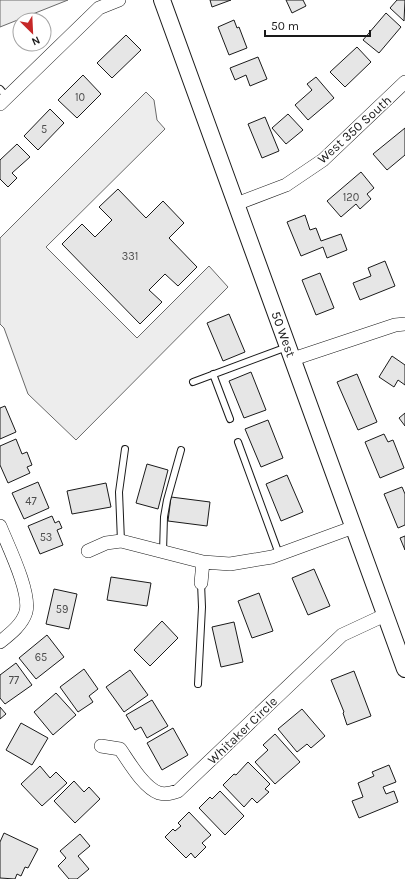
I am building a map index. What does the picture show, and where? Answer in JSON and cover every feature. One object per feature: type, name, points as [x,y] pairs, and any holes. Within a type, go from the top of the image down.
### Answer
[{"type":"street","points":[[2,97],[37,67],[99,8],[119,0]]},
{"type":"street","name":"50 West","points":[[162,0],[405,669]]},
{"type":"street","name":"West 350 South","points":[[236,204],[286,185],[323,160],[405,82]]},
{"type":"street","points":[[290,353],[394,325],[405,324]]},
{"type":"street","points":[[0,526],[25,588],[26,611],[18,627],[0,642]]},
{"type":"street","points":[[88,551],[106,543],[121,541],[203,562],[230,564],[272,557],[354,527]]},
{"type":"street","points":[[201,583],[203,562]]},
{"type":"street","name":"Whitaker Circle","points":[[101,746],[120,749],[151,789],[160,794],[169,794],[178,791],[342,635],[385,614]]},
{"type":"lane","points":[[193,382],[213,374],[290,353]]},
{"type":"lane","points":[[213,374],[230,418]]},
{"type":"lane","points":[[238,442],[279,554]]},
{"type":"lane","points":[[121,541],[119,492],[125,449]]},
{"type":"lane","points":[[163,552],[164,517],[167,500],[182,450]]},
{"type":"lane","points":[[198,684],[202,606],[201,583]]},
{"type":"shaded area","points":[[0,0],[68,0],[38,12],[12,12],[12,22],[0,27]]},
{"type":"shaded area","points":[[146,92],[154,100],[157,120],[165,129],[46,247],[137,338],[209,266],[228,287],[76,440],[28,394],[4,328],[0,324],[0,238]]},
{"type":"building","points":[[210,0],[231,0],[212,7]]},
{"type":"building","points":[[286,0],[303,0],[306,6],[292,13]]},
{"type":"building","points":[[397,0],[405,0],[404,21],[390,8]]},
{"type":"building","points":[[386,13],[401,27],[379,53],[363,40]]},
{"type":"building","points":[[234,20],[237,28],[239,27],[247,48],[229,55],[218,27]]},
{"type":"building","points":[[126,35],[141,50],[112,78],[97,63]]},
{"type":"building","points":[[357,47],[371,62],[345,87],[330,72]]},
{"type":"building","points":[[258,57],[267,79],[250,86],[246,75],[235,80],[230,68]]},
{"type":"building","points":[[83,75],[101,94],[77,118],[58,100]]},
{"type":"building","points":[[316,77],[334,98],[308,120],[295,105],[312,90],[307,84]]},
{"type":"building","points":[[50,109],[64,123],[38,150],[24,136]]},
{"type":"building","points":[[288,114],[303,130],[286,144],[272,128]]},
{"type":"building","points":[[265,117],[279,151],[262,158],[248,124]]},
{"type":"building","points":[[405,128],[405,155],[387,170],[373,154]]},
{"type":"building","points":[[17,144],[30,157],[12,173],[17,178],[8,187],[0,179],[0,160]]},
{"type":"building","points":[[361,172],[374,188],[367,194],[371,199],[360,209],[356,204],[341,217],[327,201]]},
{"type":"building","points":[[118,189],[146,218],[163,201],[184,223],[169,238],[197,267],[178,286],[165,274],[149,290],[162,302],[140,324],[62,244],[82,224],[95,237],[112,220],[99,207]]},
{"type":"building","points":[[305,215],[310,230],[316,228],[321,241],[341,234],[347,250],[327,258],[323,247],[301,256],[287,222]]},
{"type":"building","points":[[385,261],[395,286],[360,300],[353,283],[371,276],[368,268]]},
{"type":"building","points":[[320,273],[334,308],[316,315],[302,280]]},
{"type":"building","points":[[229,314],[245,352],[223,361],[207,323]]},
{"type":"building","points":[[392,356],[405,365],[405,385],[398,380],[394,387],[379,377]]},
{"type":"building","points":[[251,372],[266,410],[244,418],[229,381]]},
{"type":"building","points":[[357,374],[377,422],[358,430],[337,382]]},
{"type":"building","points":[[5,406],[16,432],[0,439],[0,408]]},
{"type":"building","points":[[405,413],[405,426],[399,418]]},
{"type":"building","points":[[268,420],[283,458],[261,467],[245,429]]},
{"type":"building","points":[[384,434],[388,442],[393,440],[404,468],[380,478],[365,442]]},
{"type":"building","points":[[16,439],[22,454],[27,452],[32,465],[27,467],[30,473],[8,483],[0,465],[0,446]]},
{"type":"building","points":[[147,464],[168,470],[158,509],[136,503]]},
{"type":"building","points":[[287,475],[303,512],[281,521],[266,484]]},
{"type":"building","points":[[38,482],[49,508],[24,519],[12,493]]},
{"type":"building","points":[[106,483],[111,507],[72,514],[67,491]]},
{"type":"building","points":[[402,487],[405,494],[405,525],[398,528],[384,494]]},
{"type":"building","points":[[171,497],[210,502],[207,526],[168,521]]},
{"type":"building","points":[[52,516],[55,523],[59,521],[62,528],[57,530],[63,545],[40,554],[28,526]]},
{"type":"building","points":[[405,536],[405,550],[400,538]]},
{"type":"building","points":[[314,569],[330,606],[308,615],[292,578]]},
{"type":"building","points":[[111,577],[151,583],[147,606],[107,600]]},
{"type":"building","points":[[54,589],[77,594],[69,629],[46,624]]},
{"type":"building","points":[[259,593],[273,631],[252,638],[238,601]]},
{"type":"building","points":[[162,621],[178,638],[150,666],[134,650]]},
{"type":"building","points":[[234,622],[243,662],[221,667],[212,627]]},
{"type":"building","points":[[47,635],[64,657],[36,679],[19,658]]},
{"type":"building","points":[[16,663],[32,685],[5,704],[0,698],[0,675]]},
{"type":"building","points":[[84,669],[98,689],[89,696],[93,702],[78,712],[60,687]]},
{"type":"building","points":[[130,670],[148,695],[124,712],[106,687]]},
{"type":"building","points":[[354,671],[371,716],[347,725],[344,712],[331,680]]},
{"type":"building","points":[[56,693],[76,715],[53,735],[34,712]]},
{"type":"building","points":[[152,700],[168,726],[147,738],[141,727],[135,730],[126,715]]},
{"type":"building","points":[[0,707],[6,714],[0,719]]},
{"type":"building","points":[[302,709],[325,736],[311,748],[307,744],[297,752],[278,729]]},
{"type":"building","points":[[21,723],[48,738],[32,765],[6,750]]},
{"type":"building","points":[[173,728],[188,755],[162,770],[147,743]]},
{"type":"building","points":[[275,734],[300,762],[275,784],[255,762],[268,750],[263,745]]},
{"type":"building","points":[[248,762],[270,784],[265,789],[269,792],[257,803],[252,798],[244,807],[223,785],[234,774],[236,775]]},
{"type":"building","points":[[389,765],[396,782],[383,787],[386,794],[394,791],[398,802],[359,818],[352,801],[363,797],[358,783],[374,776],[372,772]]},
{"type":"building","points":[[40,766],[50,778],[56,772],[67,783],[42,806],[21,784]]},
{"type":"building","points":[[74,781],[84,792],[89,787],[100,799],[75,823],[54,801]]},
{"type":"building","points":[[220,791],[244,816],[225,835],[199,808],[210,797],[212,799]]},
{"type":"building","points":[[189,812],[211,835],[202,843],[206,847],[195,858],[191,853],[186,858],[165,837],[173,829],[175,831],[181,826],[178,823]]},
{"type":"building","points":[[4,833],[38,849],[28,868],[25,867],[21,876],[17,874],[15,879],[0,878],[0,842]]},
{"type":"building","points":[[80,834],[90,846],[78,856],[89,869],[77,879],[69,879],[58,866],[66,858],[60,851]]}]
